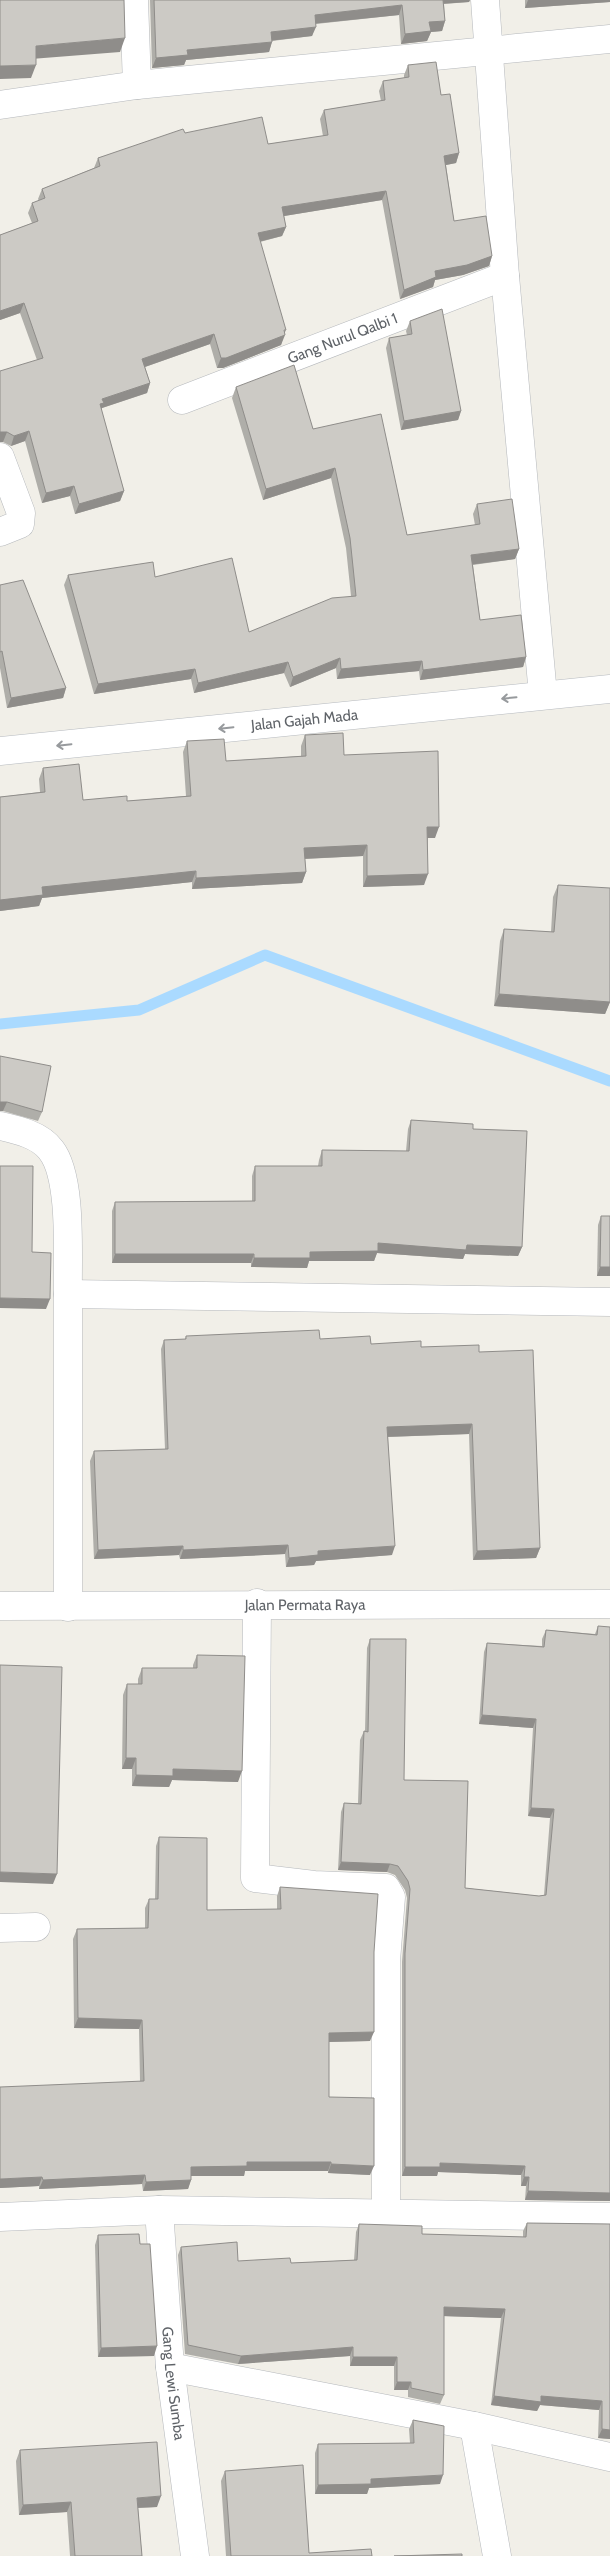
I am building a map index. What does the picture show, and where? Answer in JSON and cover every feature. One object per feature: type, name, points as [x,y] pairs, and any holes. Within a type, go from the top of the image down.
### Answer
[{"type":"street","points":[[134,0],[137,85]]},
{"type":"street","points":[[485,0],[505,276],[543,695]]},
{"type":"street","points":[[0,105],[137,85],[488,50],[610,40]]},
{"type":"street","name":"Gang Nurul Qalbi 1","points":[[182,400],[505,276]]},
{"type":"street","points":[[0,456],[21,512],[20,524],[0,532]]},
{"type":"street","name":"Jalan Gajah Mada","points":[[0,751],[610,689]]},
{"type":"street","points":[[0,1126],[19,1130],[38,1139],[52,1150],[60,1169],[66,1197],[68,1294],[68,1607]]},
{"type":"street","points":[[68,1294],[610,1302]]},
{"type":"street","points":[[256,1603],[255,1878],[386,1888],[391,1897],[386,1961],[386,2212]]},
{"type":"street","name":"Jalan Permata Raya","points":[[0,1606],[68,1607],[256,1603],[610,1604]]},
{"type":"street","points":[[0,1928],[36,1928]]},
{"type":"street","points":[[0,2217],[159,2210],[386,2212],[610,2217]]},
{"type":"street","name":"Gang Lewi Sumba","points":[[159,2210],[170,2367],[195,2556]]},
{"type":"street","points":[[170,2367],[474,2426],[610,2456]]},
{"type":"street","points":[[474,2426],[497,2556]]},
{"type":"building","points":[[0,0],[124,0],[125,38],[36,46],[36,65],[0,66]]},
{"type":"building","points":[[154,0],[443,0],[445,21],[429,22],[431,31],[405,34],[402,5],[315,15],[316,27],[271,32],[272,42],[187,50],[188,55],[156,58]]},
{"type":"building","points":[[436,62],[441,95],[450,94],[459,153],[444,156],[454,221],[486,216],[492,256],[467,265],[435,271],[436,277],[404,290],[386,191],[282,207],[286,227],[258,233],[286,330],[284,330],[285,335],[226,358],[221,358],[214,334],[142,359],[150,383],[102,399],[104,403],[100,404],[124,491],[79,504],[74,486],[46,493],[29,431],[14,436],[7,432],[0,432],[0,371],[43,358],[24,303],[0,311],[0,235],[38,221],[32,203],[45,198],[42,189],[100,166],[98,158],[183,129],[185,133],[262,117],[268,144],[328,135],[324,110],[385,100],[383,81],[409,77],[408,65]]},
{"type":"building","points":[[442,309],[461,411],[404,421],[389,338],[412,334],[410,321]]},
{"type":"building","points":[[294,365],[313,429],[381,414],[407,535],[480,524],[477,504],[512,499],[519,549],[471,555],[480,620],[521,615],[526,657],[423,670],[422,661],[341,669],[340,658],[293,677],[288,662],[198,683],[195,669],[98,684],[68,575],[153,562],[155,577],[232,558],[249,632],[332,598],[356,596],[350,538],[335,468],[266,489],[236,387]]},
{"type":"building","points":[[23,580],[66,688],[11,698],[2,651],[0,652],[0,585]]},
{"type":"building","points":[[343,733],[344,755],[438,751],[439,827],[427,827],[428,874],[367,876],[367,845],[304,848],[306,872],[196,878],[196,871],[42,887],[43,895],[0,900],[0,797],[45,792],[43,768],[79,764],[83,800],[127,796],[127,801],[191,796],[187,741],[224,739],[226,761],[306,756],[305,735]]},
{"type":"building","points":[[558,885],[610,888],[610,1002],[499,994],[504,929],[554,932]]},
{"type":"building","points":[[0,1056],[51,1066],[42,1112],[7,1102],[0,1102]]},
{"type":"building","points":[[411,1120],[473,1124],[473,1129],[527,1131],[522,1247],[467,1245],[466,1250],[378,1243],[378,1251],[310,1252],[310,1258],[254,1258],[254,1254],[115,1254],[115,1202],[255,1201],[255,1166],[322,1166],[322,1150],[409,1151]]},
{"type":"building","points":[[0,1166],[33,1166],[32,1252],[51,1253],[50,1299],[0,1298]]},
{"type":"building","points":[[601,1216],[610,1216],[610,1267],[600,1267]]},
{"type":"building","points":[[319,1330],[320,1339],[370,1336],[371,1344],[421,1341],[421,1347],[479,1345],[479,1352],[533,1350],[540,1548],[477,1551],[472,1424],[387,1427],[395,1546],[318,1551],[318,1555],[289,1558],[288,1545],[183,1550],[183,1546],[98,1550],[94,1451],[168,1449],[164,1340],[186,1339],[186,1336]]},
{"type":"building","points":[[598,1626],[610,1627],[610,2193],[528,2191],[529,2177],[524,2177],[525,2166],[440,2163],[440,2167],[405,2167],[405,1953],[410,1889],[408,1881],[398,1866],[341,1862],[344,1803],[361,1804],[364,1731],[368,1732],[370,1639],[406,1639],[404,1780],[468,1781],[465,1888],[539,1896],[546,1895],[554,1809],[531,1808],[536,1719],[482,1715],[487,1643],[544,1647],[546,1630],[597,1635]]},
{"type":"building","points":[[197,1655],[245,1656],[242,1771],[173,1769],[173,1776],[136,1775],[136,1758],[126,1758],[127,1684],[142,1684],[142,1668],[197,1668]]},
{"type":"building","points":[[0,1665],[62,1667],[57,1874],[0,1872]]},
{"type":"building","points":[[159,1837],[207,1838],[207,1910],[281,1909],[280,1887],[378,1894],[374,1952],[374,2032],[329,2033],[329,2097],[374,2098],[374,2166],[331,2164],[331,2162],[247,2162],[247,2166],[191,2167],[191,2180],[146,2182],[145,2175],[43,2180],[42,2177],[0,2179],[0,2087],[144,2081],[142,2020],[78,2018],[77,1929],[148,1928],[149,1899],[158,1899]]},
{"type":"building","points":[[527,2223],[610,2224],[610,2430],[602,2429],[602,2401],[541,2396],[541,2402],[494,2396],[505,2309],[444,2307],[444,2395],[411,2388],[411,2382],[397,2382],[397,2357],[353,2357],[353,2347],[241,2356],[188,2345],[181,2247],[237,2242],[238,2261],[290,2258],[291,2263],[357,2260],[359,2224],[422,2226],[422,2234],[526,2237]]},
{"type":"building","points":[[139,2234],[140,2244],[150,2244],[157,2346],[101,2348],[98,2235]]},
{"type":"building","points":[[413,2420],[444,2426],[443,2475],[371,2479],[371,2484],[318,2485],[318,2444],[414,2443]]},
{"type":"building","points":[[157,2442],[161,2496],[137,2498],[142,2556],[75,2556],[71,2502],[23,2505],[20,2450]]},
{"type":"building","points":[[303,2465],[309,2553],[371,2549],[372,2556],[231,2556],[225,2471]]},
{"type":"building","points":[[462,2554],[462,2556],[394,2556]]},
{"type":"waterway","points":[[0,1024],[139,1010],[265,955],[610,1081]]}]
